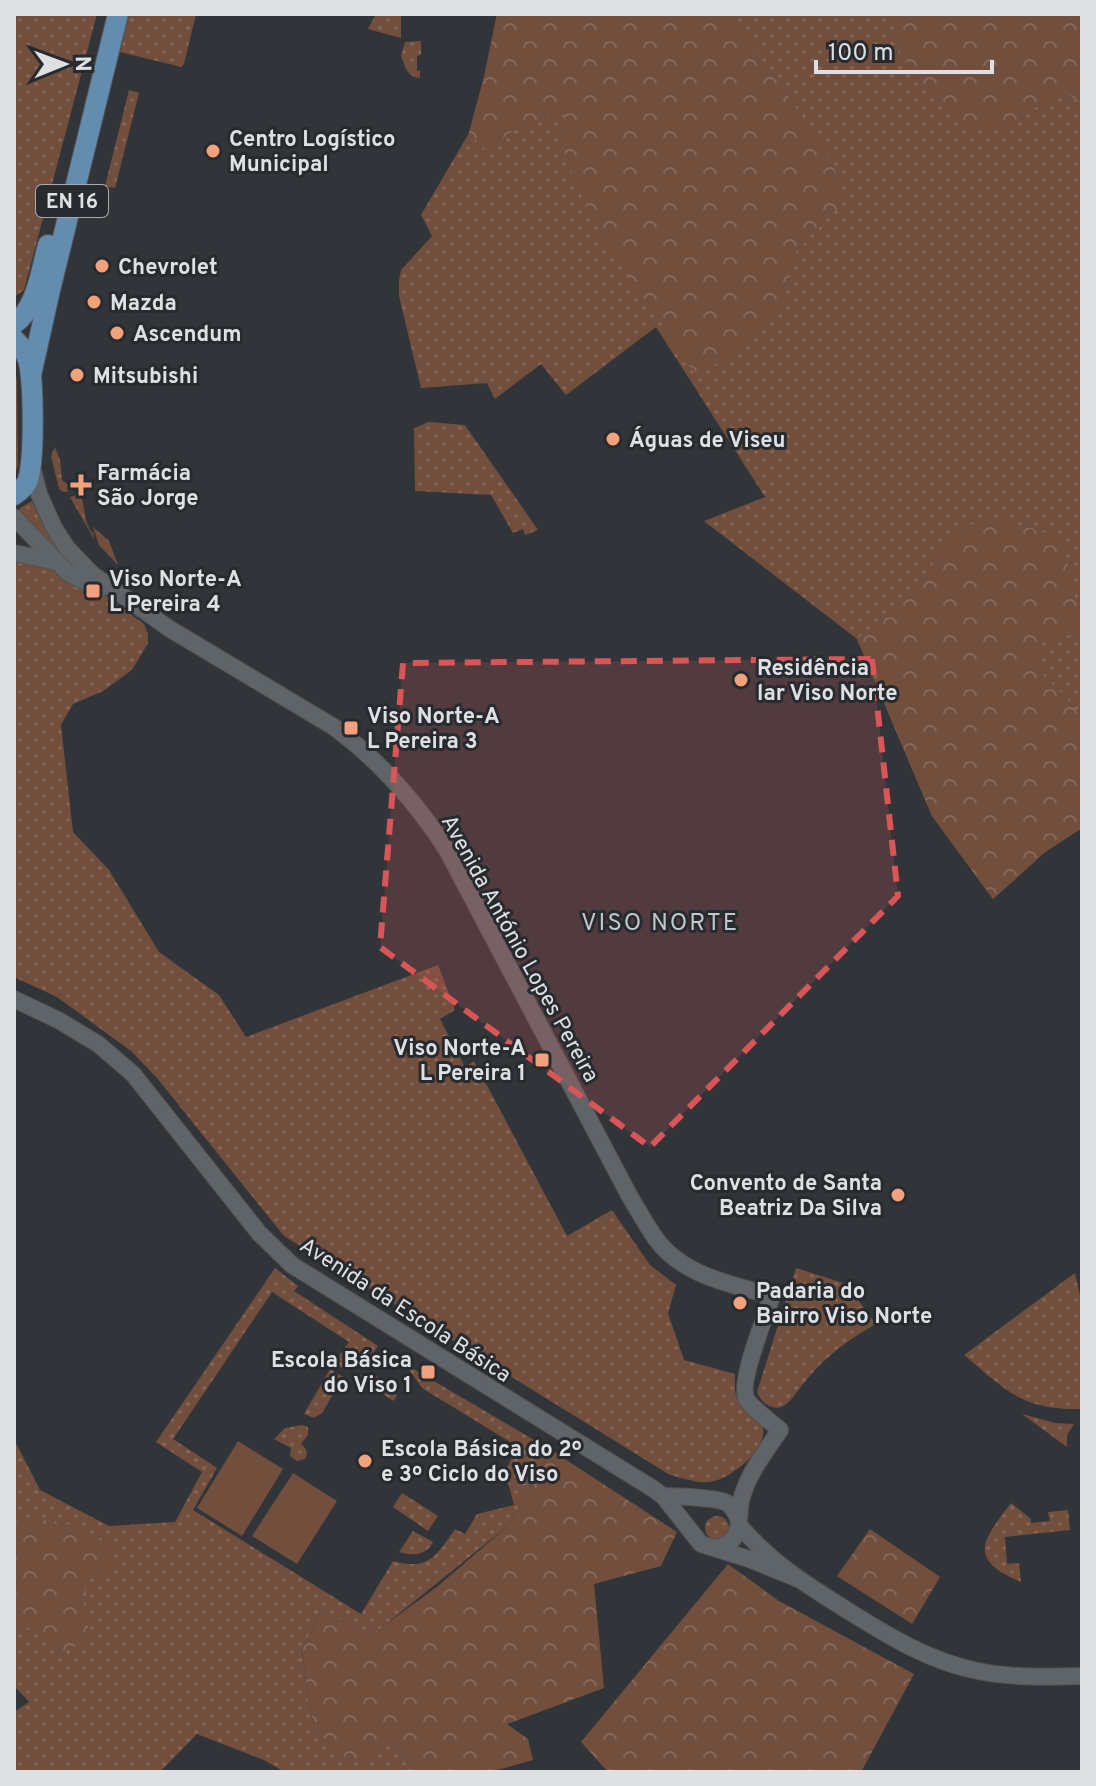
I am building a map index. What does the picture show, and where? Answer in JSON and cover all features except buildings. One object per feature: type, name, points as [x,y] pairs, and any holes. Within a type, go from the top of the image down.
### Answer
[{"type":"main road","name":"EN 16","points":[[14,324],[28,309],[35,291],[112,14]]},
{"type":"main road","name":"EN 16","points":[[31,466],[31,375],[118,14]]},
{"type":"main road","name":"EN 16","points":[[14,339],[26,355],[31,375]]},
{"type":"main road","points":[[14,495],[25,486],[31,466]]},
{"type":"street","name":"Avenida António Lopes Pereira","points":[[31,466],[54,528],[67,548],[92,574],[170,629],[334,727],[358,745],[403,790],[428,820],[447,850],[622,1182],[657,1240],[694,1271],[772,1296],[746,1375],[744,1391],[747,1399],[780,1430],[752,1472]]},
{"type":"street","name":"Avenida António Lopes Pereira","points":[[14,517],[68,573],[154,616]]},
{"type":"street","points":[[14,553],[58,563]]},
{"type":"street","name":"Avenida da Escola Básica","points":[[14,999],[98,1044],[133,1074],[259,1233],[292,1265],[663,1496],[701,1544],[798,1579]]},
{"type":"street","points":[[691,1532],[691,1516],[701,1503],[735,1488],[752,1472]]},
{"type":"street","points":[[715,1548],[729,1544],[737,1532],[741,1499],[752,1472]]},
{"type":"street","name":"Avenida da Escola Básica","points":[[663,1496],[712,1500],[730,1505],[738,1521],[765,1553],[798,1579],[900,1643],[944,1662],[976,1671],[1027,1678],[1082,1676]]},
{"type":"highlighted area","points":[[872,659],[898,896],[650,1147],[380,947],[403,663]]},
{"type":"green space","points":[[14,14],[97,14],[24,290],[14,297]]},
{"type":"green space","points":[[128,14],[196,14],[184,64],[181,67],[120,52]]},
{"type":"green space","points":[[376,14],[401,14],[401,38],[368,29]]},
{"type":"green space","points":[[497,14],[1082,14],[1082,828],[1045,852],[993,899],[932,816],[857,639],[704,521],[765,497],[656,327],[566,395],[541,364],[495,399],[487,383],[421,388],[399,296],[401,270],[432,236],[421,215],[469,133]]},
{"type":"green space","points":[[497,14],[731,14],[832,160],[843,202],[796,252],[781,314],[731,358],[694,373],[591,219],[561,142],[566,111],[519,127],[486,150],[469,133]]},
{"type":"green space","points":[[895,14],[1082,14],[1082,104],[1064,91],[1003,127],[966,133],[919,83],[894,42]]},
{"type":"green space","points":[[421,41],[421,55],[417,56],[420,78],[409,73],[401,56],[405,42]]},
{"type":"green space","points":[[129,90],[139,93],[115,188],[105,186]]},
{"type":"green space","points":[[14,365],[18,465],[14,478]]},
{"type":"green space","points":[[429,422],[465,425],[538,530],[525,535],[523,529],[513,533],[491,495],[415,491],[414,428]]},
{"type":"green space","points":[[55,447],[62,480],[74,490],[64,492],[59,489],[51,456]]},
{"type":"green space","points":[[80,494],[87,524],[94,533],[94,539],[70,497]]},
{"type":"green space","points":[[32,501],[45,530],[63,558],[20,512],[20,508]]},
{"type":"green space","points":[[986,514],[1062,538],[1082,627],[1082,634],[1041,641],[1040,672],[1067,698],[1082,720],[1082,828],[1045,852],[993,899],[932,816],[857,639],[912,595],[946,544]]},
{"type":"green space","points":[[93,527],[109,541],[118,565],[99,545]]},
{"type":"green space","points":[[14,560],[52,570],[105,595],[144,624],[148,634],[148,643],[132,670],[103,691],[73,704],[61,725],[73,832],[109,870],[159,952],[219,995],[246,1037],[438,965],[455,1010],[440,1019],[465,1067],[474,1061],[567,1236],[612,1210],[650,1265],[676,1285],[668,1313],[684,1360],[735,1374],[737,1399],[762,1425],[760,1444],[746,1462],[726,1476],[707,1482],[670,1475],[284,1236],[157,1078],[131,1051],[57,997],[14,977]]},
{"type":"green space","points":[[275,1268],[298,1286],[294,1291],[378,1346],[367,1362],[350,1367],[347,1371],[334,1363],[349,1342],[272,1292],[173,1439],[217,1468],[193,1510],[361,1614],[393,1561],[415,1564],[430,1559],[455,1529],[465,1534],[477,1514],[514,1505],[505,1471],[518,1447],[422,1388],[405,1364],[551,1450],[509,1525],[370,1637],[322,1609],[302,1650],[315,1730],[378,1752],[390,1741],[411,1757],[400,1772],[284,1772],[266,1761],[197,1734],[160,1772],[14,1772],[14,1712],[29,1702],[14,1686],[14,1439],[40,1490],[109,1526],[175,1522],[202,1472],[156,1442]]},
{"type":"green space","points":[[796,1268],[846,1284],[876,1324],[828,1357],[787,1403],[773,1407],[763,1402],[757,1392]]},
{"type":"green space","points":[[1075,1273],[1082,1305],[1082,1409],[1030,1402],[1005,1389],[964,1355]]},
{"type":"green space","points":[[330,1369],[343,1377],[322,1413],[314,1418],[304,1414]]},
{"type":"green space","points":[[361,1375],[389,1381],[385,1387],[397,1395],[394,1401],[356,1378]]},
{"type":"green space","points":[[1022,1414],[1055,1423],[1074,1424],[1067,1435],[1067,1447]]},
{"type":"green space","points":[[308,1427],[308,1435],[301,1444],[307,1455],[305,1459],[297,1461],[290,1456],[291,1448],[274,1439],[285,1428]]},
{"type":"green space","points":[[238,1441],[283,1469],[242,1536],[197,1508]]},
{"type":"green space","points":[[551,1450],[677,1532],[661,1566],[594,1584],[604,1688],[507,1724],[528,1739],[533,1760],[490,1772],[400,1772],[411,1757],[390,1742],[378,1752],[352,1764],[315,1730],[308,1699],[302,1650],[322,1609],[370,1636],[438,1586],[509,1525]]},
{"type":"green space","points":[[293,1473],[337,1501],[297,1564],[252,1536]]},
{"type":"green space","points":[[402,1493],[438,1516],[428,1531],[393,1507]]},
{"type":"green space","points":[[1011,1503],[1031,1519],[1031,1523],[1050,1521],[1048,1512],[1068,1510],[1070,1530],[1005,1537],[1007,1564],[1019,1563],[1021,1582],[1004,1574],[986,1557],[987,1538]]},
{"type":"green space","points":[[14,1506],[18,1517],[79,1528],[113,1550],[112,1565],[85,1584],[87,1598],[80,1612],[90,1621],[84,1642],[73,1648],[54,1648],[33,1630],[14,1623]]},
{"type":"green space","points":[[717,1516],[726,1519],[729,1528],[726,1537],[717,1540],[708,1537],[705,1528],[708,1519]]},
{"type":"green space","points":[[870,1529],[940,1577],[912,1624],[837,1576]]},
{"type":"green space","points":[[413,1531],[433,1542],[430,1547],[419,1554],[399,1552]]},
{"type":"green space","points":[[728,1564],[779,1601],[914,1674],[861,1772],[608,1772],[581,1742]]},
{"type":"place","name":"Centro Logístico Municipal","points":[[213,151]]},
{"type":"place","name":"Chevrolet","points":[[102,266]]},
{"type":"place","name":"Mazda","points":[[94,302]]},
{"type":"place","name":"Ascendum","points":[[117,333]]},
{"type":"place","name":"Mitsubishi","points":[[77,375]]},
{"type":"place","name":"Águas de Viseu","points":[[613,439]]},
{"type":"place","name":"Farmácia São Jorge","points":[[81,485]]},
{"type":"place","name":"Viso Norte-A L Pereira 4","points":[[93,591]]},
{"type":"place","name":"Residência lar Viso Norte","points":[[741,680]]},
{"type":"place","name":"Viso Norte-A L Pereira 3","points":[[351,728]]},
{"type":"place","name":"Viso Norte-A L Pereira 1","points":[[542,1060]]},
{"type":"place","name":"Convento de Santa Beatriz Da Silva","points":[[898,1195]]},
{"type":"place","name":"Padaria do Bairro Viso Norte","points":[[740,1303]]},
{"type":"place","name":"Escola Básica do Viso 1","points":[[428,1372]]},
{"type":"place","name":"Escola Básica do 2º e 3º Ciclo do Viso","points":[[365,1461]]},
{"type":"district","name":"VISO NORTE","points":[[660,922]]}]
